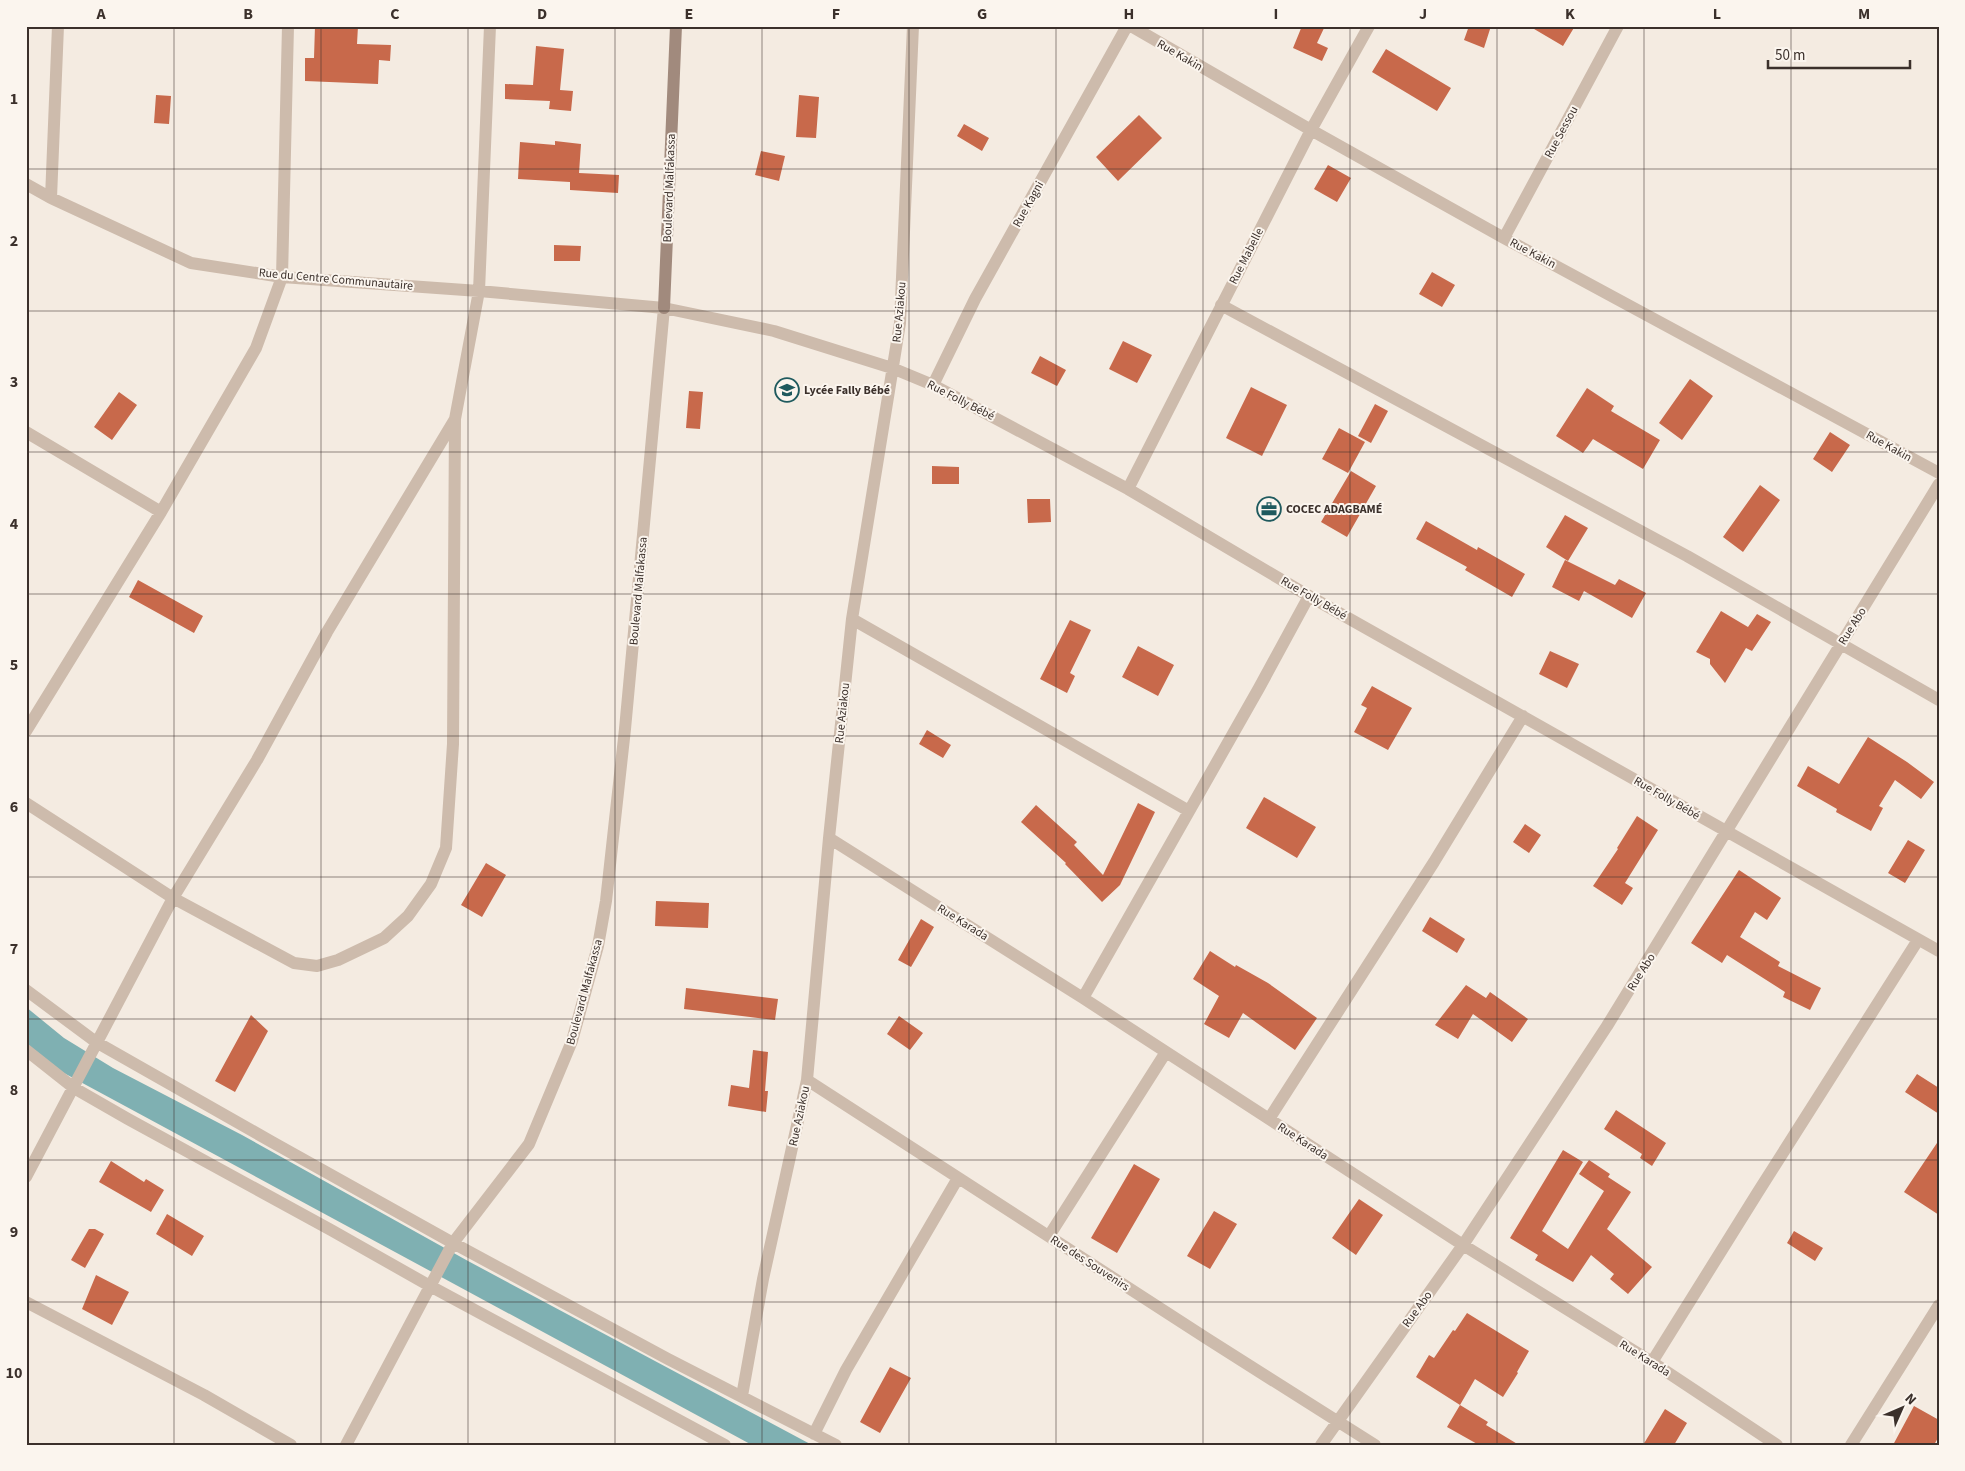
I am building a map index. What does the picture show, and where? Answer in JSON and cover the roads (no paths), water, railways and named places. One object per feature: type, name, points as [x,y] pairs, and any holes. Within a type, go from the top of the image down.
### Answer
[{"type":"street","points":[[51,198],[58,26]]},
{"type":"street","points":[[26,731],[161,512],[256,348],[282,277],[288,26]]},
{"type":"street","points":[[26,803],[173,898],[294,963],[316,966],[338,960],[384,938],[408,916],[431,884],[446,848],[453,744],[455,419],[479,290],[490,26]]},
{"type":"street","name":"Boulevard Malfakassa","points":[[346,1445],[453,1243],[529,1144],[572,1041],[598,946],[606,900],[626,719],[664,308],[676,26]]},
{"type":"street","name":"Rue Aziakou","points":[[742,1396],[763,1279],[807,1080],[829,838],[852,619],[900,323],[913,26]]},
{"type":"street","name":"Rue Kagni","points":[[933,384],[975,298],[1127,26]]},
{"type":"street","name":"Rue Kakin","points":[[1131,26],[1310,130],[1504,238],[1939,473]]},
{"type":"street","name":"Rue Mabelle","points":[[1128,489],[1310,130],[1369,26]]},
{"type":"street","name":"Rue Sessou","points":[[1504,238],[1618,26]]},
{"type":"street","name":"Rue du Centre Communautaire","points":[[26,184],[51,198],[191,263],[282,277],[479,290],[664,308]]},
{"type":"street","points":[[1221,305],[1687,556],[1939,700]]},
{"type":"street","name":"Rue Folly Bébé","points":[[664,308],[774,331],[892,368],[933,384],[1128,489],[1309,596],[1939,951]]},
{"type":"street","points":[[26,1177],[173,898],[257,760],[327,632],[455,419]]},
{"type":"street","points":[[26,432],[161,512]]},
{"type":"street","name":"Rue Abo","points":[[1322,1445],[1463,1245],[1607,1026],[1939,484]]},
{"type":"street","points":[[1083,998],[1259,688],[1309,596]]},
{"type":"street","points":[[852,619],[1189,810]]},
{"type":"street","points":[[1269,1119],[1434,862],[1523,716]]},
{"type":"street","name":"Rue Karada","points":[[829,838],[1083,998],[1463,1245],[1652,1362],[1778,1445]]},
{"type":"street","points":[[1652,1362],[1918,940]]},
{"type":"street","points":[[26,990],[96,1042],[453,1243],[836,1445]]},
{"type":"street","points":[[26,1050],[74,1088],[726,1445]]},
{"type":"street","points":[[1049,1236],[1166,1052]]},
{"type":"street","name":"Rue des Souvenirs","points":[[807,1080],[1375,1445]]},
{"type":"street","points":[[814,1434],[846,1370],[958,1178]]},
{"type":"street","points":[[26,1302],[204,1395],[292,1445]]},
{"type":"street","points":[[1851,1445],[1939,1305]]},
{"type":"water","points":[[26,1007],[64,1038],[113,1068],[242,1135],[468,1261],[812,1445],[752,1445],[62,1072],[26,1045]]},
{"type":"place","name":"Lycée Fally Bébé","points":[[787,390]]},
{"type":"place","name":"COCEC ADAGBAMÉ","points":[[1269,509]]}]
